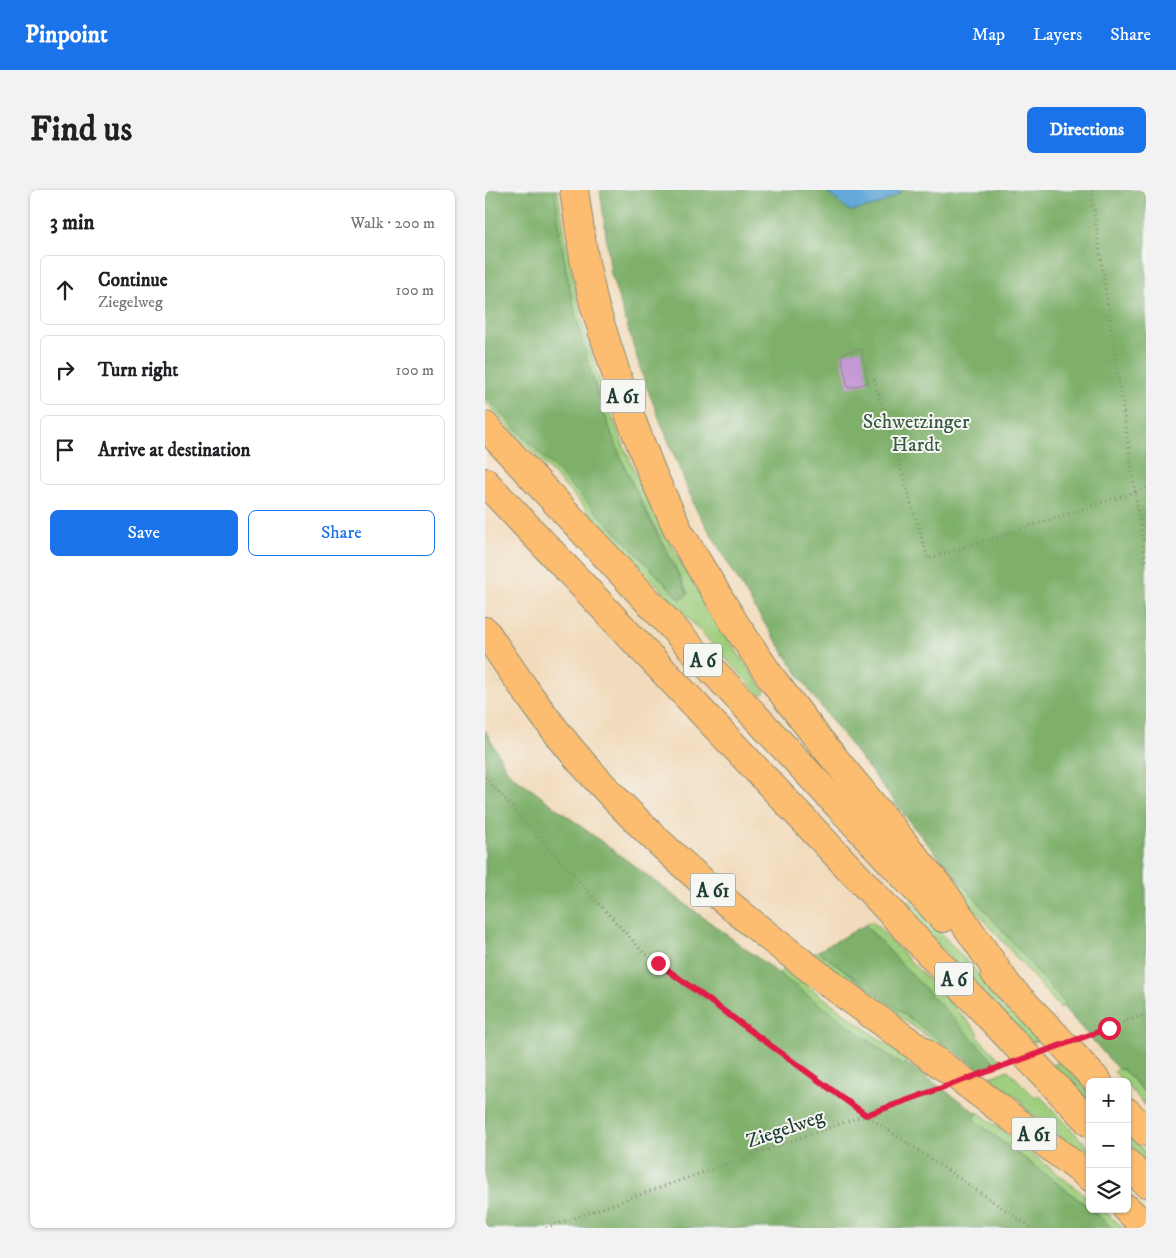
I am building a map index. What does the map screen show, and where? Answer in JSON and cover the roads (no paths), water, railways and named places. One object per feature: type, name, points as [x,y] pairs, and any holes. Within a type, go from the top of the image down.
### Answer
[{"type":"highway","name":"A 61","points":[[574,190],[584,258],[597,313],[628,411],[652,472],[678,530],[735,624],[772,679],[942,890],[1007,985]]},
{"type":"highway","name":"A 6","points":[[485,426],[1007,985],[1053,1033],[1076,1046],[1096,1078]]},
{"type":"highway","name":"A 6","points":[[485,482],[1023,1058],[1086,1119]]},
{"type":"highway","name":"A 61","points":[[485,631],[543,713],[583,764],[669,851],[945,1080],[978,1084],[1086,1173]]},
{"type":"highway","points":[[1131,1116],[1146,1132]]},
{"type":"highway","points":[[1131,1167],[1146,1183]]},
{"type":"highway","points":[[1131,1213],[1146,1226]]},
{"type":"water","points":[[824,190],[903,190],[891,199],[878,205],[850,211]]},
{"type":"park label","name":"Schwetzinger Hardt","points":[[916,432]]}]
